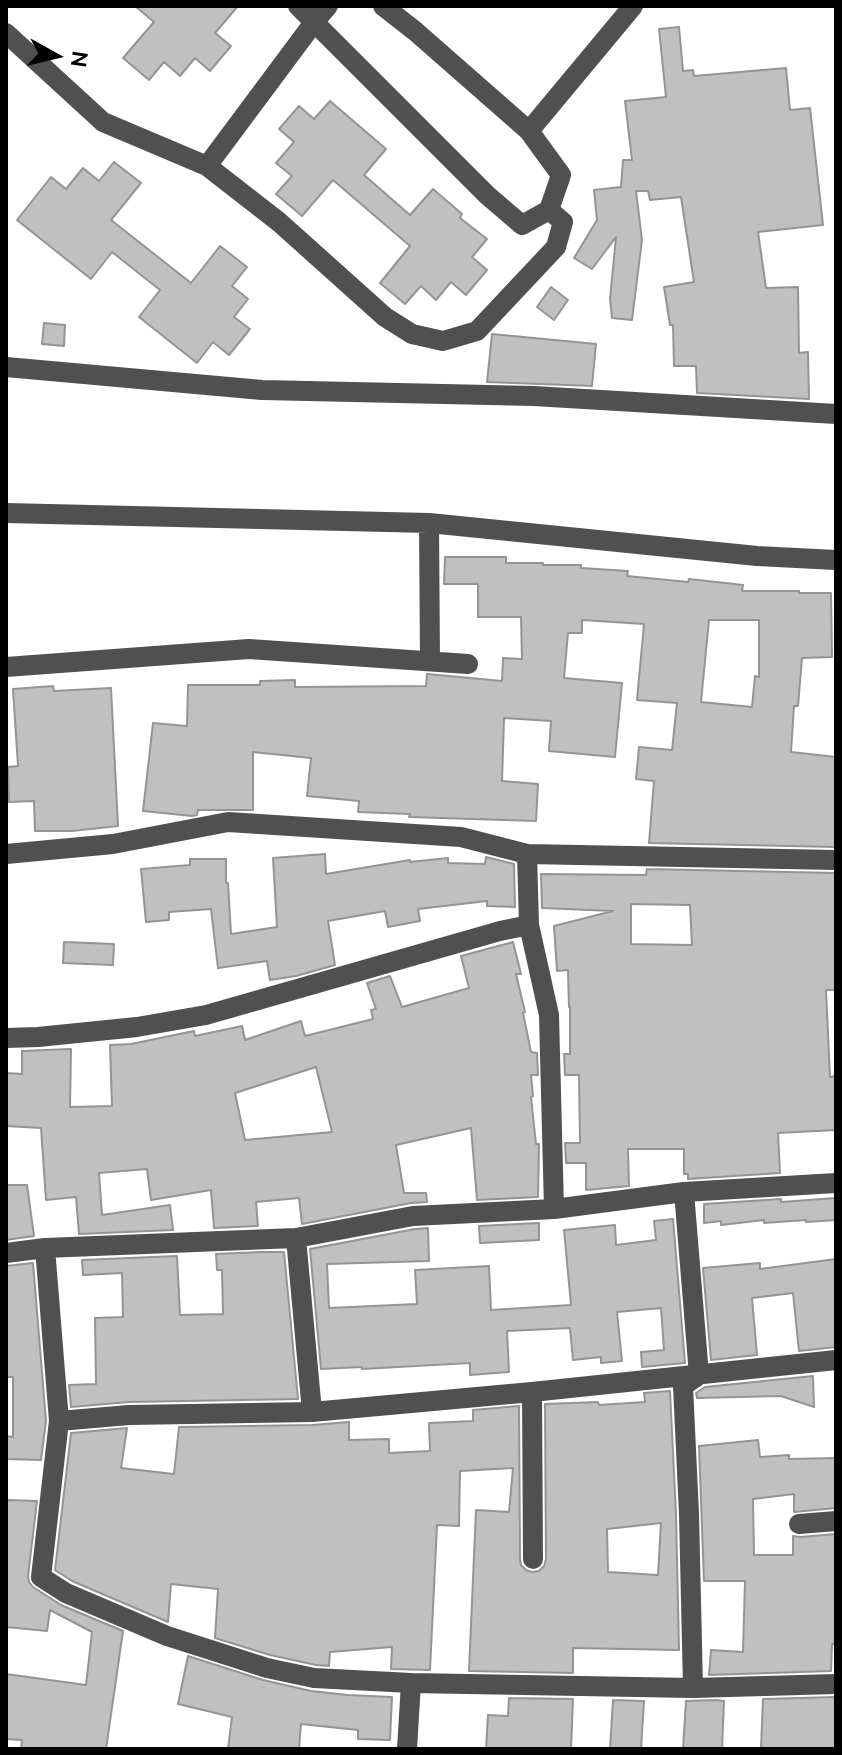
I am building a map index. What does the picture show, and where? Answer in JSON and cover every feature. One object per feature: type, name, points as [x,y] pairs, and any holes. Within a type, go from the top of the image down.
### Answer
[{"type":"street","points":[[298,6],[322,13],[487,195],[522,225],[549,210],[561,175],[529,131],[383,6]]},
{"type":"street","points":[[529,131],[633,6]]},
{"type":"street","points":[[207,166],[322,13]]},
{"type":"street","points":[[6,33],[103,122],[207,166],[279,222],[385,317],[412,334],[443,341],[477,331],[556,247],[563,222],[549,210]]},
{"type":"street","points":[[6,367],[262,390],[534,396],[836,414]]},
{"type":"street","points":[[6,513],[429,523],[757,556],[836,560]]},
{"type":"street","points":[[429,523],[430,661]]},
{"type":"street","points":[[6,667],[249,649],[468,664]]},
{"type":"street","points":[[6,854],[113,844],[228,822],[461,837],[527,854],[836,860]]},
{"type":"street","points":[[527,854],[529,925],[549,1015],[554,1209]]},
{"type":"street","points":[[6,1038],[137,1027],[206,1015],[529,925]]},
{"type":"street","points":[[6,1253],[45,1248],[296,1238],[413,1216],[554,1209],[684,1192],[836,1183]]},
{"type":"street","points":[[684,1192],[699,1375]]},
{"type":"street","points":[[296,1238],[312,1412]]},
{"type":"street","points":[[45,1248],[59,1421],[41,1577],[66,1593],[167,1636],[267,1668],[314,1678],[411,1683],[693,1688],[836,1684]]},
{"type":"street","points":[[59,1421],[129,1415],[312,1412],[836,1360]]},
{"type":"street","points":[[693,1688],[683,1386],[699,1375]]},
{"type":"street","points":[[532,1392],[533,1559]]},
{"type":"street","points":[[799,1524],[836,1521]]},
{"type":"street","points":[[407,1749],[411,1683]]},
{"type":"building","points":[[135,6],[238,6],[215,33],[231,46],[210,71],[195,58],[180,76],[164,62],[149,80],[123,58],[154,22]]},
{"type":"building","points":[[679,27],[683,71],[693,70],[694,76],[786,68],[790,110],[810,108],[823,225],[758,232],[766,288],[798,287],[799,353],[808,352],[809,399],[697,393],[696,366],[674,366],[673,325],[670,325],[664,287],[694,282],[681,197],[650,200],[648,191],[636,191],[642,240],[632,320],[612,318],[610,299],[616,237],[592,269],[574,258],[597,220],[594,190],[621,187],[623,160],[632,160],[625,101],[666,97],[659,29]]},
{"type":"building","points":[[330,101],[386,149],[364,175],[410,215],[433,189],[462,214],[460,218],[487,239],[472,257],[487,270],[466,295],[451,282],[436,300],[421,286],[405,304],[380,283],[410,246],[333,180],[302,216],[276,194],[292,176],[276,163],[294,142],[279,129],[299,106],[314,119]]},
{"type":"building","points":[[114,162],[141,183],[111,220],[191,283],[220,246],[247,267],[232,286],[248,299],[234,317],[250,329],[229,355],[213,342],[197,363],[139,317],[160,290],[112,252],[91,279],[17,220],[51,177],[66,189],[83,168],[99,181]]},
{"type":"building","points":[[551,287],[568,300],[554,320],[537,307]]},
{"type":"building","points":[[44,323],[65,325],[64,346],[42,344]]},
{"type":"building","points":[[492,334],[596,344],[592,386],[487,382]]},
{"type":"building","points":[[445,557],[506,557],[506,563],[581,565],[581,568],[628,571],[627,576],[743,585],[742,591],[831,593],[832,657],[802,658],[791,752],[836,757],[836,847],[649,843],[654,781],[636,779],[639,747],[672,750],[677,703],[637,700],[644,624],[582,620],[582,633],[568,633],[564,678],[622,683],[615,757],[549,751],[551,721],[504,718],[502,781],[538,784],[536,821],[409,817],[410,814],[358,812],[359,801],[307,796],[311,758],[253,752],[253,810],[198,810],[197,815],[192,816],[143,811],[153,723],[187,726],[188,685],[260,685],[260,681],[295,680],[295,687],[426,686],[427,674],[502,681],[503,658],[522,659],[521,617],[478,617],[478,584],[444,584]],"holes":[[[709,620],[759,620],[759,677],[755,676],[752,707],[701,702]]]},
{"type":"building","points":[[53,686],[54,691],[111,688],[118,826],[35,831],[34,801],[9,802],[8,767],[18,766],[13,689]]},
{"type":"building","points":[[325,854],[326,874],[410,860],[448,858],[448,863],[485,864],[486,857],[514,864],[515,907],[487,906],[487,901],[418,909],[420,921],[388,927],[385,911],[328,921],[335,965],[270,980],[267,961],[218,968],[211,909],[169,912],[169,920],[146,922],[141,869],[190,865],[190,859],[226,859],[231,934],[277,927],[273,858]]},
{"type":"building","points":[[647,869],[836,873],[836,990],[826,990],[830,1077],[836,1076],[836,1130],[778,1133],[780,1173],[688,1179],[688,1174],[684,1174],[684,1149],[628,1149],[629,1186],[586,1190],[586,1163],[566,1163],[565,1143],[580,1143],[579,1075],[565,1075],[564,1054],[570,1054],[568,970],[557,971],[554,926],[613,911],[542,908],[541,874],[646,875]],"holes":[[[631,904],[690,905],[692,945],[631,944]]]},
{"type":"building","points":[[64,942],[114,944],[113,965],[63,963]]},
{"type":"building","points":[[513,942],[521,974],[516,974],[531,1052],[537,1053],[538,1075],[531,1075],[531,1097],[536,1144],[539,1144],[538,1197],[477,1200],[471,1128],[396,1145],[404,1193],[426,1193],[427,1202],[302,1224],[299,1198],[256,1202],[258,1226],[214,1228],[211,1190],[151,1200],[147,1169],[99,1173],[102,1215],[170,1205],[173,1230],[79,1234],[76,1197],[46,1200],[41,1128],[6,1126],[6,1073],[22,1074],[22,1051],[71,1049],[70,1107],[112,1106],[110,1045],[131,1044],[194,1031],[195,1036],[242,1026],[245,1040],[301,1021],[305,1036],[373,1019],[371,1010],[376,1009],[367,983],[390,976],[402,1007],[469,988],[461,956]],"holes":[[[316,1067],[332,1132],[245,1140],[235,1093]]]},
{"type":"building","points":[[6,1185],[27,1185],[34,1236],[6,1240]]},
{"type":"building","points":[[836,1198],[836,1220],[704,1223],[704,1204]]},
{"type":"building","points":[[673,1219],[685,1363],[642,1367],[641,1352],[664,1350],[661,1308],[617,1312],[622,1361],[601,1363],[601,1357],[573,1360],[570,1328],[507,1331],[509,1372],[470,1375],[470,1363],[321,1369],[310,1249],[428,1228],[429,1261],[327,1264],[329,1308],[417,1304],[415,1270],[489,1266],[491,1310],[571,1305],[564,1230],[615,1225],[616,1245],[656,1240],[654,1221]]},
{"type":"building","points":[[539,1223],[539,1240],[480,1243],[479,1226]]},
{"type":"building","points":[[284,1252],[298,1399],[129,1402],[71,1407],[69,1385],[96,1384],[95,1318],[123,1317],[122,1273],[83,1275],[82,1260],[177,1256],[180,1315],[223,1314],[222,1270],[217,1270],[216,1254]]},
{"type":"building","points":[[836,1259],[836,1347],[799,1351],[793,1293],[752,1298],[757,1355],[711,1360],[703,1268],[760,1263],[760,1269]]},
{"type":"building","points":[[33,1263],[46,1421],[41,1460],[6,1459],[6,1436],[13,1437],[13,1377],[6,1377],[6,1266]]},
{"type":"building","points":[[813,1376],[814,1407],[781,1396],[697,1398],[696,1393],[705,1387]]},
{"type":"building","points":[[670,1391],[679,1650],[573,1648],[573,1673],[469,1671],[476,1510],[509,1512],[513,1468],[460,1471],[459,1526],[437,1525],[430,1670],[391,1669],[392,1647],[330,1652],[329,1666],[270,1655],[215,1638],[218,1589],[171,1584],[168,1622],[72,1581],[55,1570],[71,1433],[127,1428],[121,1468],[174,1474],[179,1427],[349,1422],[349,1440],[389,1439],[389,1453],[430,1451],[429,1423],[473,1421],[473,1410],[519,1406],[520,1559],[526,1570],[539,1571],[546,1559],[545,1404],[645,1402],[644,1393]],"holes":[[[661,1523],[658,1575],[608,1572],[607,1529]]]},
{"type":"building","points":[[758,1440],[760,1457],[836,1458],[836,1508],[794,1512],[794,1494],[753,1499],[754,1555],[793,1555],[793,1536],[836,1534],[836,1644],[832,1644],[831,1671],[709,1675],[711,1650],[743,1652],[745,1581],[704,1581],[699,1446]]},
{"type":"building","points":[[6,1500],[37,1501],[28,1576],[33,1587],[61,1605],[123,1631],[106,1749],[21,1749],[22,1740],[6,1739],[6,1674],[86,1685],[92,1632],[50,1610],[47,1631],[6,1627]]},
{"type":"building","points":[[188,1656],[263,1680],[311,1691],[392,1697],[390,1740],[358,1739],[358,1730],[301,1724],[299,1749],[228,1749],[232,1717],[178,1704]]},
{"type":"building","points":[[836,1697],[836,1749],[761,1749],[763,1699]]},
{"type":"building","points":[[509,1698],[573,1699],[571,1749],[486,1749],[488,1715],[508,1716]]},
{"type":"building","points":[[613,1700],[644,1701],[641,1749],[610,1749]]},
{"type":"building","points":[[686,1701],[724,1701],[722,1749],[683,1749]]}]
